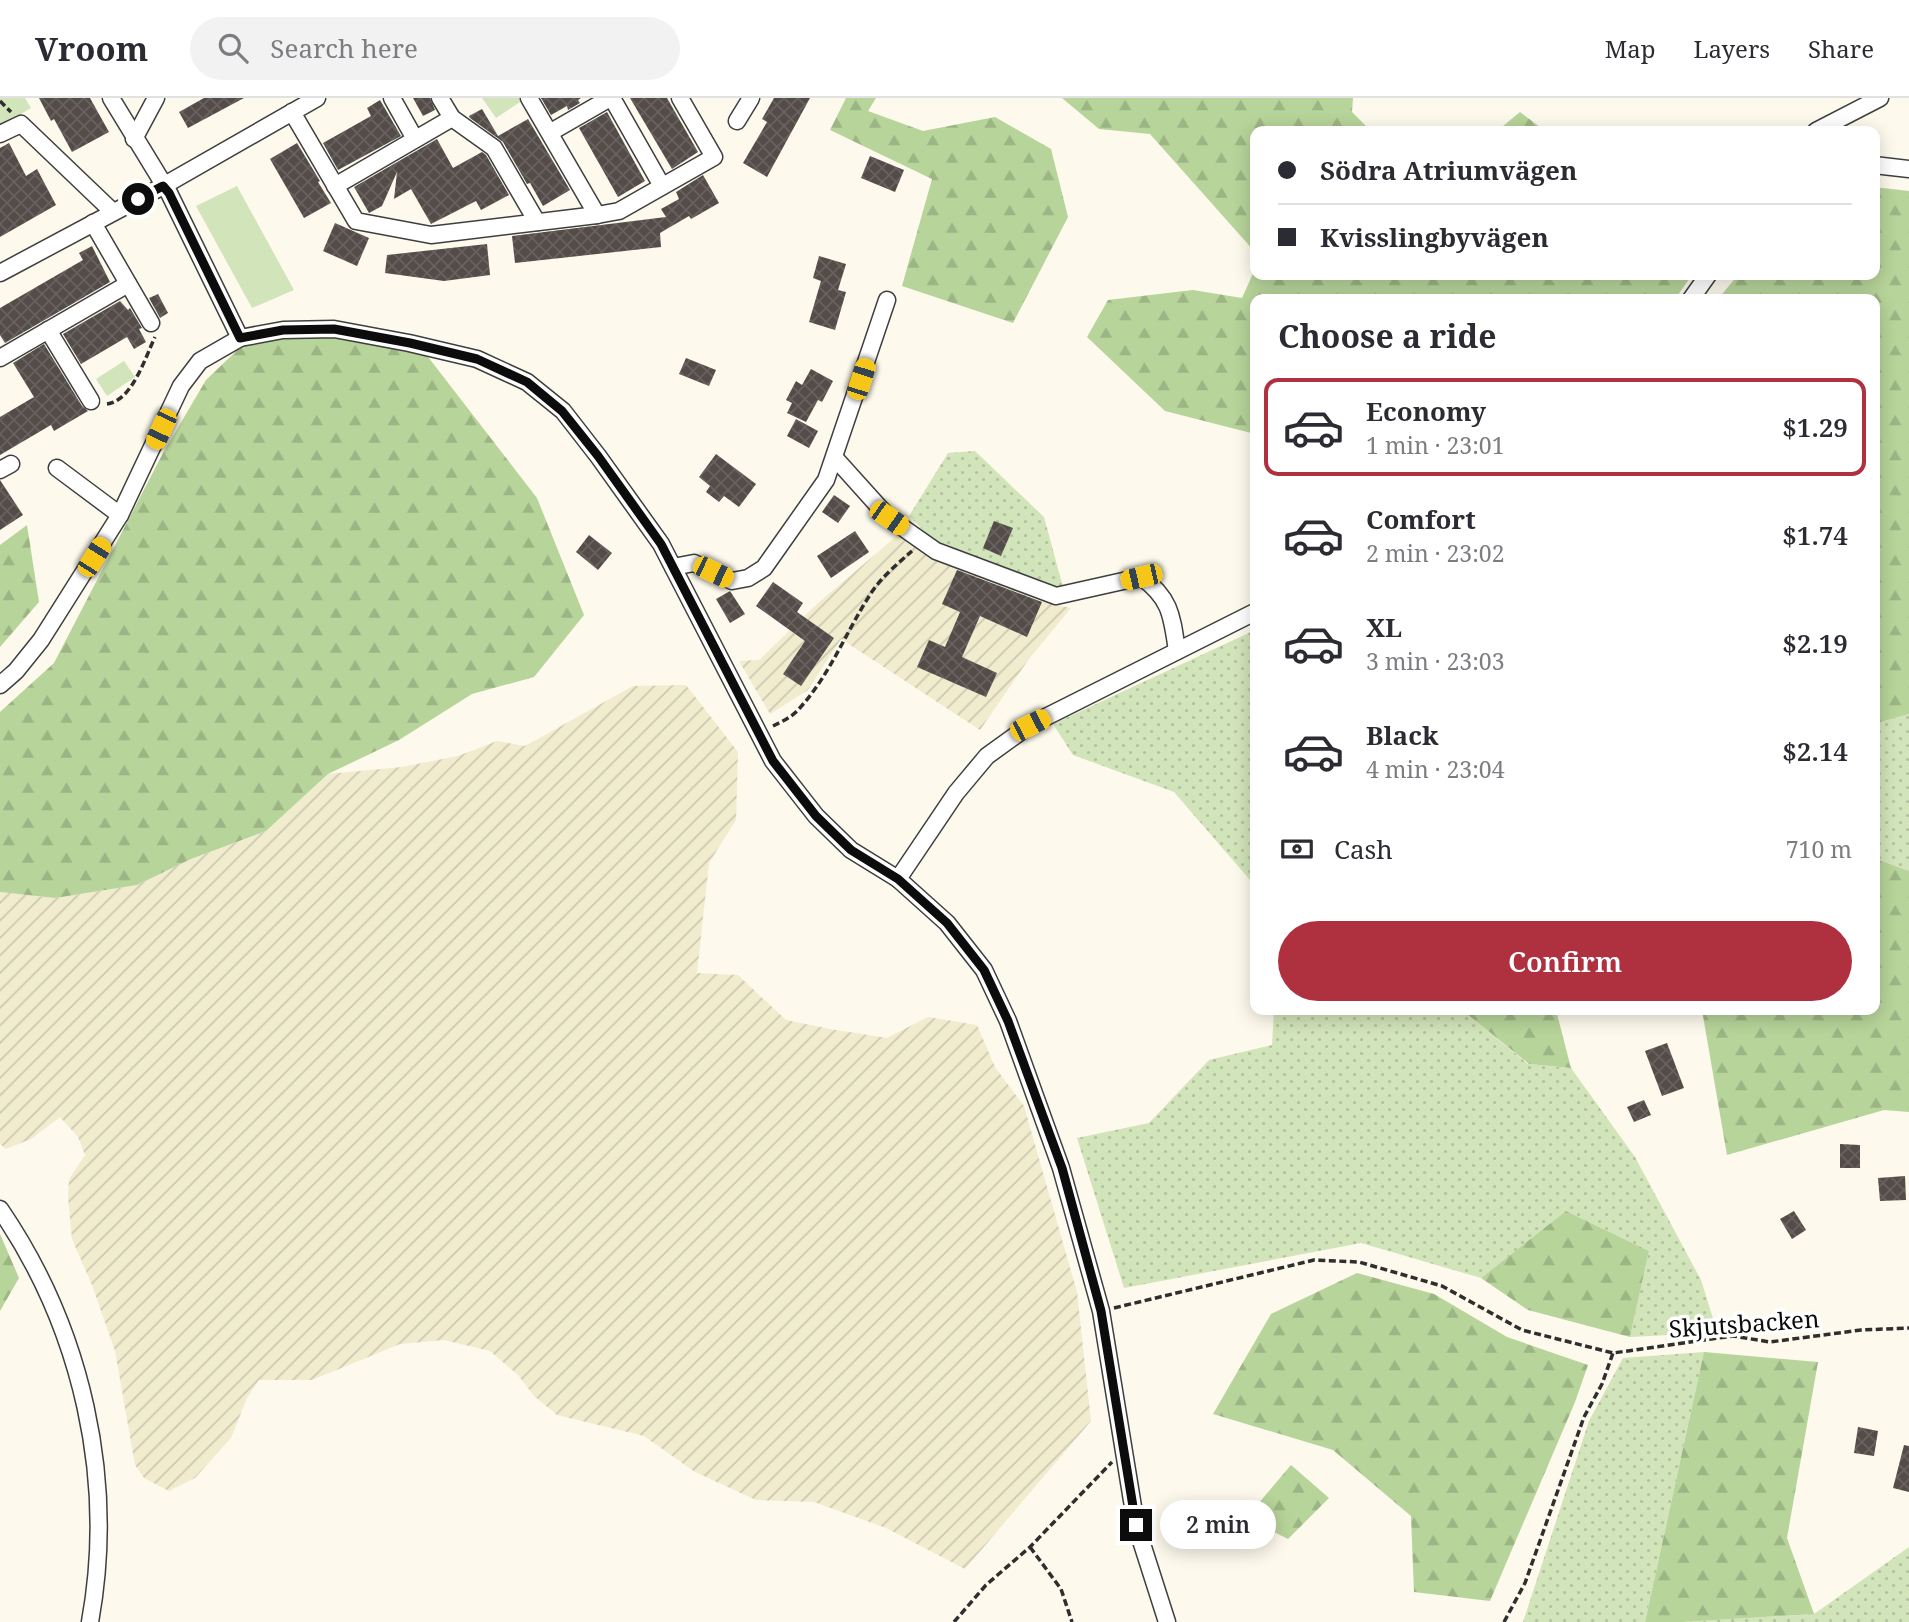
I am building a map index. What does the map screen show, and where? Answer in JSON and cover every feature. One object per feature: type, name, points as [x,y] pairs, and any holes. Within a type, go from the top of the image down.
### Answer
[{"type":"street","points":[[111,98],[169,193],[240,338]]},
{"type":"street","points":[[134,139],[156,98]]},
{"type":"street","points":[[0,273],[163,186],[317,98]]},
{"type":"street","points":[[391,98],[415,139]]},
{"type":"street","points":[[440,98],[452,118],[494,148],[537,222]]},
{"type":"street","points":[[529,98],[597,215]]},
{"type":"street","points":[[551,132],[611,98],[662,186]]},
{"type":"street","points":[[292,113],[356,221],[431,235],[619,211],[714,157],[680,98]]},
{"type":"street","points":[[737,121],[751,98]]},
{"type":"street","points":[[1826,126],[1880,98]]},
{"type":"street","points":[[335,186],[452,118]]},
{"type":"street","points":[[0,134],[22,124],[113,212]]},
{"type":"street","points":[[1880,166],[1909,169]]},
{"type":"street","points":[[93,223],[151,323]]},
{"type":"street","points":[[0,358],[128,284]]},
{"type":"street","points":[[673,567],[694,563],[732,581],[748,579],[764,568],[826,480],[887,300]]},
{"type":"street","points":[[0,685],[16,671],[41,640],[120,515],[181,386],[200,361],[240,338],[283,330],[334,329],[477,359],[527,382],[562,411],[661,544],[773,761],[816,816],[851,850],[898,879],[947,923],[984,970],[1003,1011],[1062,1168],[1101,1311],[1136,1525],[1167,1622]]},
{"type":"street","points":[[48,330],[91,401]]},
{"type":"street","points":[[835,458],[889,518],[936,551],[1056,596],[1141,577],[1154,586],[1171,609],[1177,651]]},
{"type":"street","points":[[57,468],[120,515]]},
{"type":"street","points":[[898,879],[956,793],[987,756],[1030,725],[1250,614]]},
{"type":"street","points":[[0,1209],[24,1245],[62,1324],[87,1409],[99,1496],[97,1584],[90,1622]]},
{"type":"path","points":[[91,401],[104,405],[116,403],[131,388],[157,334],[151,323]]},
{"type":"path","points":[[760,734],[795,714],[817,686],[848,637],[868,597],[887,573],[923,542]]},
{"type":"path","name":"Skjutsbacken","points":[[1101,1311],[1314,1261],[1359,1262],[1442,1286],[1522,1330],[1613,1353],[1733,1336],[1770,1342],[1909,1328]]},
{"type":"path","points":[[1504,1622],[1525,1583],[1584,1417],[1602,1384],[1613,1353]]},
{"type":"path","points":[[954,1622],[986,1585],[1030,1547],[1108,1464],[1125,1455]]},
{"type":"path","points":[[1030,1547],[1061,1589],[1072,1622]]},
{"type":"shaded area","points":[[898,535],[946,560],[1042,602],[1071,608],[1029,659],[980,730],[841,639],[808,690],[770,714],[739,661],[759,660],[818,603]]},
{"type":"shaded area","points":[[686,685],[738,752],[736,820],[709,863],[697,973],[738,975],[786,1020],[830,1029],[887,1038],[928,1017],[977,1025],[995,1067],[1024,1106],[1077,1292],[1091,1421],[965,1569],[886,1528],[814,1502],[756,1500],[695,1472],[644,1436],[557,1415],[534,1396],[518,1375],[490,1351],[444,1340],[400,1344],[312,1380],[259,1380],[247,1398],[231,1438],[195,1478],[169,1491],[144,1478],[135,1465],[115,1351],[92,1285],[72,1239],[69,1179],[85,1155],[78,1137],[60,1117],[31,1139],[6,1149],[0,1144],[0,892],[55,898],[137,885],[191,859],[266,831],[328,774],[401,767],[458,756],[497,741],[525,746],[633,686]]},
{"type":"green space","points":[[0,98],[25,98],[31,108],[0,126]]},
{"type":"green space","points":[[482,98],[526,98],[496,118]]},
{"type":"green space","points":[[846,98],[876,98],[868,111],[923,131],[995,117],[1051,149],[1068,217],[1013,323],[902,286],[932,179],[830,130]]},
{"type":"green space","points":[[1062,98],[1353,98],[1352,112],[1366,126],[1250,126],[1250,246],[1150,134],[1099,129]]},
{"type":"green space","points":[[1520,112],[1538,126],[1503,126]]},
{"type":"green space","points":[[237,186],[294,290],[252,308],[196,206]]},
{"type":"green space","points":[[1880,188],[1909,191],[1909,714],[1880,722],[1880,294],[1722,294],[1734,280],[1880,280]]},
{"type":"green space","points":[[1250,280],[1688,280],[1679,294],[1250,294],[1250,433],[1165,411],[1087,337],[1108,300],[1193,290],[1242,298]]},
{"type":"green space","points":[[314,332],[425,353],[537,498],[584,615],[534,677],[472,694],[399,740],[328,774],[266,831],[191,859],[137,885],[55,898],[0,892],[0,712],[54,663],[163,453],[206,380],[251,337]]},
{"type":"green space","points":[[124,361],[135,377],[107,396],[96,379]]},
{"type":"green space","points":[[975,451],[1044,517],[1063,587],[1048,588],[938,545],[909,516],[948,453]]},
{"type":"green space","points":[[27,525],[39,602],[0,647],[0,545]]},
{"type":"green space","points":[[1250,632],[1250,880],[1174,792],[1073,755],[1053,724]]},
{"type":"green space","points":[[1909,714],[1909,871],[1880,860],[1880,722]]},
{"type":"green space","points":[[1880,860],[1909,871],[1909,1112],[1884,1110],[1727,1155],[1703,1015],[1880,1015]]},
{"type":"green space","points":[[1274,1015],[1468,1015],[1528,1064],[1571,1068],[1635,1157],[1701,1280],[1716,1328],[1707,1333],[1630,1337],[1649,1251],[1566,1211],[1481,1278],[1361,1243],[1124,1288],[1077,1138],[1149,1123],[1209,1060],[1272,1045]]},
{"type":"green space","points":[[1468,1015],[1557,1015],[1571,1068],[1529,1064]]},
{"type":"green space","points":[[1566,1211],[1649,1251],[1630,1337],[1528,1310],[1481,1278]]},
{"type":"green space","points":[[0,1234],[19,1278],[0,1311]]},
{"type":"green space","points":[[1357,1273],[1434,1294],[1507,1337],[1588,1365],[1575,1402],[1490,1601],[1414,1592],[1411,1516],[1333,1450],[1213,1414],[1271,1314]]},
{"type":"green space","points":[[1704,1352],[1645,1622],[1523,1622],[1589,1421],[1623,1358]]},
{"type":"green space","points":[[1704,1352],[1818,1362],[1787,1538],[1814,1614],[1645,1622]]},
{"type":"green space","points":[[1291,1465],[1329,1498],[1288,1539],[1246,1518]]},
{"type":"green space","points":[[1909,1547],[1909,1622],[1683,1622],[1814,1614]]},
{"type":"building","points":[[39,98],[90,98],[109,132],[72,152]]},
{"type":"building","points":[[204,98],[244,98],[188,128],[179,112]]},
{"type":"building","points":[[413,98],[430,98],[435,110],[423,116]]},
{"type":"building","points":[[541,98],[581,98],[578,100],[580,103],[568,110],[567,106],[551,115]]},
{"type":"building","points":[[630,98],[667,98],[698,152],[672,169]]},
{"type":"building","points":[[774,98],[810,98],[767,177],[743,163],[767,122],[762,119]]},
{"type":"building","points":[[380,100],[401,136],[338,170],[323,143],[371,116],[367,108]]},
{"type":"building","points":[[482,109],[498,136],[528,119],[570,190],[543,206],[503,142],[470,118],[469,116]]},
{"type":"building","points":[[607,112],[645,181],[618,197],[579,128]]},
{"type":"building","points":[[437,139],[453,168],[482,152],[486,155],[509,195],[481,210],[476,201],[431,224],[411,189],[394,199],[397,172],[382,206],[369,213],[354,187]]},
{"type":"building","points":[[9,143],[26,176],[37,169],[56,205],[0,237],[0,148]]},
{"type":"building","points":[[297,143],[331,203],[304,218],[270,159]]},
{"type":"building","points":[[870,156],[904,170],[895,192],[861,178]]},
{"type":"building","points":[[703,175],[719,203],[660,233],[661,247],[515,263],[512,236],[666,217],[661,209],[679,199],[676,192]]},
{"type":"building","points":[[335,223],[369,238],[357,266],[323,251]]},
{"type":"building","points":[[487,244],[490,275],[444,281],[385,273],[387,255]]},
{"type":"building","points":[[92,246],[110,282],[5,343],[0,335],[0,308],[83,260],[79,253]]},
{"type":"building","points":[[819,256],[846,264],[838,290],[846,292],[835,330],[809,322],[821,281],[813,278]]},
{"type":"building","points":[[158,294],[168,313],[160,318],[149,298]]},
{"type":"building","points":[[120,301],[128,310],[130,308],[142,328],[139,329],[146,342],[134,349],[127,337],[81,364],[63,334]]},
{"type":"building","points":[[44,344],[82,406],[88,411],[54,431],[51,425],[0,455],[0,417],[34,397],[13,363]]},
{"type":"building","points":[[686,358],[716,370],[709,386],[679,374]]},
{"type":"building","points":[[811,369],[833,381],[822,402],[818,400],[806,422],[787,413],[792,403],[786,400],[796,381],[802,385]]},
{"type":"building","points":[[796,419],[818,431],[809,448],[787,436]]},
{"type":"building","points":[[716,454],[756,484],[739,507],[724,496],[719,502],[706,492],[710,486],[699,477]]},
{"type":"building","points":[[0,480],[23,515],[0,530]]},
{"type":"building","points":[[834,495],[850,506],[838,523],[822,512]]},
{"type":"building","points":[[994,521],[1013,528],[1001,556],[983,548]]},
{"type":"building","points":[[855,531],[869,552],[831,578],[817,556]]},
{"type":"building","points":[[589,535],[612,553],[598,570],[576,552]]},
{"type":"building","points":[[957,570],[1042,602],[1027,637],[980,616],[962,657],[997,673],[986,697],[917,667],[929,640],[945,647],[960,612],[942,604]]},
{"type":"building","points":[[773,582],[803,603],[797,612],[834,638],[801,686],[783,674],[805,641],[756,606]]},
{"type":"building","points":[[730,591],[745,614],[730,623],[716,599]]},
{"type":"building","points":[[1667,1043],[1684,1088],[1662,1096],[1645,1051]]},
{"type":"building","points":[[1644,1100],[1651,1115],[1634,1122],[1627,1107]]},
{"type":"building","points":[[1840,1144],[1860,1145],[1860,1168],[1840,1168]]},
{"type":"building","points":[[1905,1176],[1906,1200],[1880,1201],[1878,1178]]},
{"type":"building","points":[[1794,1211],[1806,1230],[1792,1239],[1780,1219]]},
{"type":"building","points":[[1858,1427],[1878,1431],[1874,1456],[1854,1453]]},
{"type":"building","points":[[1904,1445],[1909,1446],[1909,1492],[1893,1488]]},
{"type":"route","points":[[138,199],[163,186],[169,193],[240,338],[283,330],[334,329],[477,359],[527,382],[562,411],[598,456],[661,544],[773,761],[816,816],[851,850],[898,879],[947,923],[984,970],[1008,1021],[1062,1168],[1101,1311],[1136,1525]]}]
